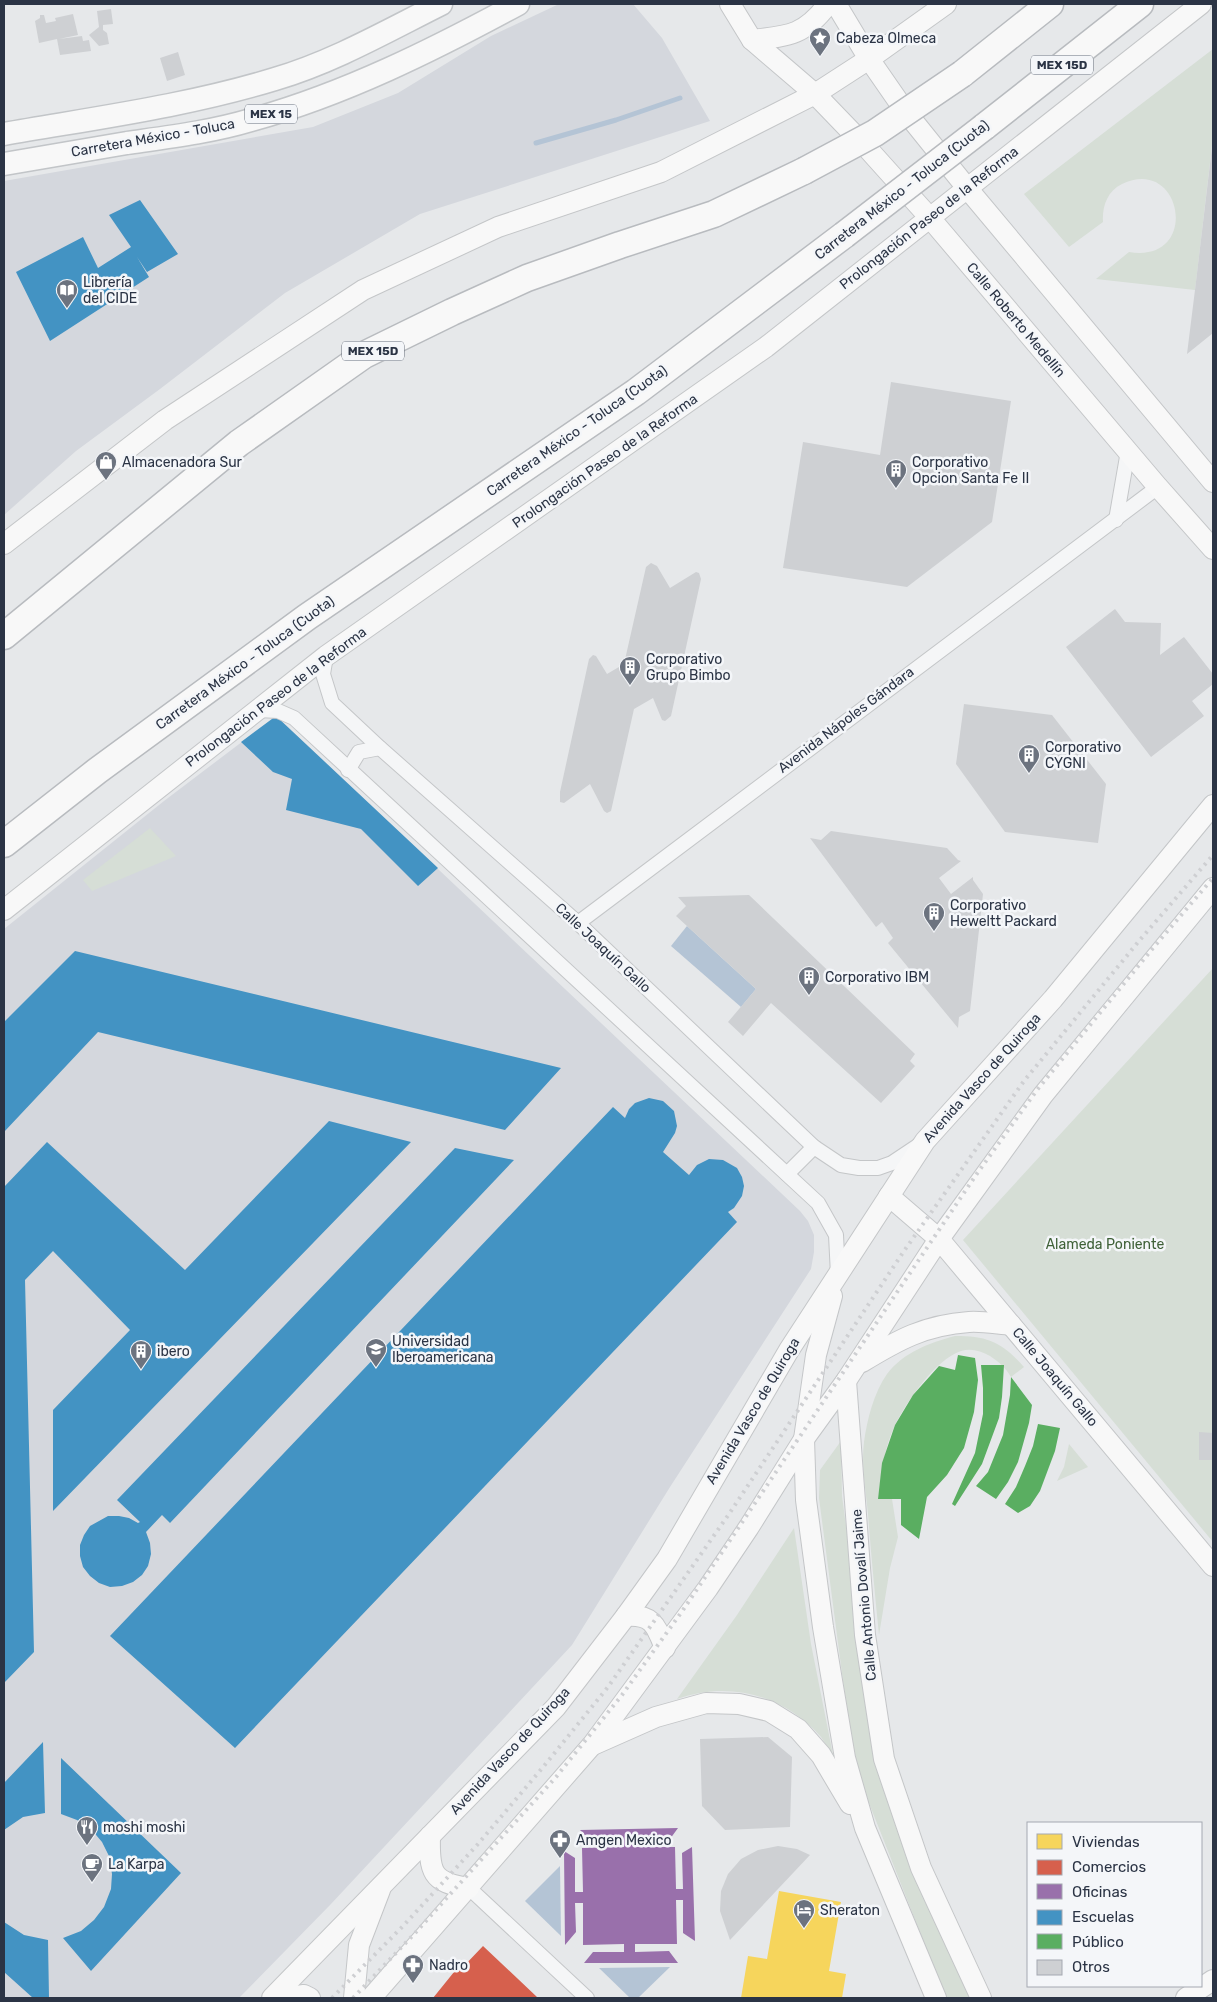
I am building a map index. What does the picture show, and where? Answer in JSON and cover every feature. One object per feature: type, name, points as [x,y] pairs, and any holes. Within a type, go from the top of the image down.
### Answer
[{"type":"highway","name":"MEX 15D","points":[[4,636],[238,443],[364,355],[526,278],[714,214],[804,171],[875,133],[962,74],[1050,4]]},
{"type":"highway","name":"Carretera México - Toluca (Cuota)","points":[[4,844],[97,771],[307,617],[636,392],[844,235],[1140,4]]},
{"type":"main road","name":"MEX 15","points":[[4,134],[184,103],[276,79],[331,59],[441,4]]},
{"type":"main road","name":"Carretera México - Toluca","points":[[4,164],[190,134],[249,121],[354,85],[407,61],[518,4]]},
{"type":"main road","name":"Calle Roberto Medellín","points":[[730,4],[752,40],[815,94],[930,218],[1158,487],[1213,549]]},
{"type":"main road","points":[[752,40],[778,38],[800,32],[817,19],[828,4]]},
{"type":"main road","points":[[836,4],[869,59],[905,111],[1213,482]]},
{"type":"main road","points":[[4,544],[165,420],[362,290],[498,227],[661,172],[815,94],[869,59],[946,4]]},
{"type":"main road","name":"Prolongación Paseo de la Reforma","points":[[4,910],[326,656],[766,347],[1201,4]]},
{"type":"main road","name":"Avenida Vasco de Quiroga","points":[[272,1998],[556,1707],[667,1559],[789,1350],[925,1141],[1053,999],[1213,805]]},
{"type":"main road","points":[[371,1998],[593,1744],[665,1648],[750,1527],[804,1439],[851,1374],[939,1239],[1043,1095],[1213,888]]},
{"type":"main road","name":"Calle Joaquín Gallo","points":[[889,1196],[939,1239],[1213,1566]]},
{"type":"main road","points":[[838,1275],[816,1355],[804,1439],[806,1500],[823,1627],[844,1758],[865,1828],[936,1998]]},
{"type":"main road","points":[[851,1374],[894,1342],[914,1333],[969,1322],[1011,1325]]},
{"type":"main road","name":"Calle Antonio Dovalí Jaime","points":[[851,1374],[865,1635],[884,1759],[921,1868],[981,1998]]},
{"type":"main road","points":[[626,1616],[645,1617],[652,1622],[665,1648]]},
{"type":"main road","points":[[593,1744],[656,1717],[706,1702],[739,1704],[769,1712],[798,1729],[821,1755],[865,1828]]},
{"type":"main road","points":[[430,1836],[429,1862],[433,1871],[442,1880],[455,1886],[469,1888]]},
{"type":"main road","points":[[354,1998],[359,1945],[382,1885]]},
{"type":"main road","points":[[1186,1998],[1213,1980]]},
{"type":"main road","points":[[283,1998],[304,1995],[310,1998]]},
{"type":"street","points":[[1116,520],[1128,451]]},
{"type":"street","name":"Avenida Nápoles Gándara","points":[[578,923],[1158,487]]},
{"type":"street","name":"Calle Joaquín Gallo","points":[[326,656],[323,674],[332,703],[380,748],[578,923],[814,1147],[841,1165],[859,1168],[878,1168],[892,1163],[925,1141]]},
{"type":"street","points":[[258,710],[278,711],[294,718],[818,1203],[836,1235],[838,1275]]},
{"type":"street","points":[[348,770],[359,752],[380,748]]},
{"type":"street","points":[[787,1174],[814,1147]]},
{"type":"street","points":[[469,1888],[582,1997]]},
{"type":"shaded area","points":[[559,4],[633,4],[662,38],[710,121],[420,214],[285,293],[76,451],[4,515],[4,181],[313,127],[398,93],[491,36]]},
{"type":"shaded area","name":"Universidad Iberoamericana","points":[[276,716],[800,1211],[808,1221],[814,1235],[811,1269],[670,1487],[572,1645],[331,1904],[239,1998],[4,1998],[4,929],[164,801]]},
{"type":"green space","points":[[1213,49],[1213,137],[1195,290],[1096,279],[1129,252],[1152,251],[1167,242],[1175,228],[1175,212],[1170,196],[1159,184],[1143,179],[1122,184],[1106,200],[1103,222],[1069,247],[1024,194]]},
{"type":"green space","points":[[150,828],[176,856],[92,891],[83,880]]},
{"type":"green space","name":"Alameda Poniente","points":[[1213,968],[1213,1542],[963,1240]]},
{"type":"green space","points":[[955,1336],[977,1337],[994,1342],[1009,1352],[1024,1367],[1011,1377],[1002,1365],[990,1356],[976,1350],[961,1351],[941,1363],[932,1372],[914,1393],[900,1415],[891,1434],[886,1452],[878,1499],[892,1499],[898,1537],[890,1568],[879,1635],[863,1469],[864,1442],[869,1416],[882,1381],[894,1366],[918,1349]]},
{"type":"green space","points":[[841,1441],[842,1496],[877,1757],[974,1998],[946,1998],[854,1765],[819,1498],[820,1470]]},
{"type":"green space","points":[[1069,1444],[1088,1467],[1057,1481],[1064,1467]]},
{"type":"green space","points":[[794,1528],[811,1644],[834,1760],[821,1737],[806,1723],[790,1711],[755,1695],[716,1691],[697,1693],[677,1699],[737,1615]]},
{"type":"water","points":[[687,926],[756,989],[741,1007],[671,946]]},
{"type":"water","points":[[560,1866],[561,1936],[525,1901]]},
{"type":"water","points":[[670,1967],[638,1998],[630,1998],[599,1968]]},
{"type":"building: Viviendas","name":"Sheraton","points":[[779,1891],[841,1902],[829,1971],[846,1974],[842,1998],[741,1998],[748,1956],[767,1959]]},
{"type":"building: Comercios","points":[[483,1946],[537,1997],[433,1998],[454,1972],[463,1967]]},
{"type":"building: Oficinas","points":[[678,1828],[670,1839],[635,1840],[635,1847],[675,1847],[676,1889],[683,1889],[682,1853],[692,1847],[695,1941],[683,1933],[683,1900],[676,1900],[677,1944],[635,1944],[635,1952],[669,1951],[678,1963],[584,1963],[593,1952],[624,1952],[624,1944],[583,1945],[583,1903],[575,1903],[576,1932],[565,1945],[564,1851],[575,1858],[575,1892],[583,1892],[582,1848],[624,1847],[624,1840],[589,1840],[580,1830]]},
{"type":"building: Escuelas","name":"Librería del CIDE","points":[[140,200],[178,254],[147,272],[137,257],[149,277],[50,341],[16,272],[83,237],[98,268],[131,247],[109,215]]},
{"type":"building: Escuelas","points":[[276,716],[438,868],[418,886],[361,829],[286,810],[292,779],[273,772],[241,742]]},
{"type":"building: Escuelas","points":[[75,951],[561,1068],[505,1130],[98,1032],[4,1132],[4,1022]]},
{"type":"building: Escuelas","points":[[649,1098],[663,1101],[674,1111],[677,1126],[675,1133],[663,1152],[689,1175],[697,1165],[709,1159],[723,1160],[737,1168],[744,1186],[742,1196],[734,1208],[728,1212],[737,1222],[235,1748],[110,1636],[613,1107],[625,1118],[629,1109],[635,1103]]},
{"type":"building: Escuelas","name":"ibero","points":[[329,1121],[411,1142],[53,1511],[53,1410],[130,1330],[53,1251],[25,1280],[34,1652],[4,1683],[4,1187],[47,1142],[185,1270]]},
{"type":"building: Escuelas","points":[[455,1148],[514,1160],[170,1523],[162,1515],[146,1532],[151,1554],[148,1566],[142,1575],[133,1582],[122,1586],[110,1587],[99,1583],[90,1576],[83,1567],[80,1545],[90,1526],[108,1516],[119,1516],[129,1518],[138,1523],[140,1522],[117,1500]]},
{"type":"building: Escuelas","points":[[43,1742],[45,1813],[23,1817],[4,1830],[4,1783]]},
{"type":"building: Escuelas","points":[[61,1758],[181,1873],[91,1971],[63,1938],[81,1931],[94,1920],[104,1907],[111,1889],[112,1874],[109,1856],[102,1842],[91,1829],[77,1820],[61,1814]]},
{"type":"building: Escuelas","points":[[4,1922],[24,1935],[48,1940],[49,1998],[33,1998],[4,1972]]},
{"type":"building: Público","points":[[958,1355],[975,1358],[978,1380],[974,1412],[964,1448],[947,1475],[927,1497],[919,1539],[901,1525],[901,1499],[878,1499],[882,1463],[895,1425],[913,1395],[939,1366],[955,1370]]},
{"type":"building: Público","points":[[981,1365],[1004,1365],[999,1418],[982,1464],[955,1506],[952,1504],[975,1453],[983,1414]]},
{"type":"building: Público","points":[[1011,1377],[1032,1405],[1018,1462],[1008,1482],[996,1499],[976,1486],[988,1472],[1003,1435]]},
{"type":"building: Público","points":[[1038,1424],[1060,1428],[1055,1451],[1040,1491],[1030,1506],[1018,1513],[1005,1504],[1016,1487],[1025,1466],[1033,1446]]},
{"type":"building: Otros","points":[[111,9],[113,24],[103,25],[103,30],[107,33],[109,44],[99,46],[89,35],[99,27],[97,11]]},
{"type":"building: Otros","points":[[73,14],[78,35],[59,39],[82,36],[83,41],[89,40],[91,51],[60,55],[57,39],[39,43],[35,21],[40,18],[40,15],[44,15],[46,23],[56,21],[55,18]]},
{"type":"building: Otros","points":[[178,52],[185,75],[167,81],[160,58]]},
{"type":"building: Otros","points":[[1212,147],[1213,333],[1187,354],[1195,290]]},
{"type":"building: Otros","name":"Corporativo Opcion Santa Fe II","points":[[891,382],[1011,401],[992,522],[907,587],[783,568],[803,442],[880,455]]},
{"type":"building: Otros","name":"Corporativo Grupo Bimbo","points":[[651,563],[657,566],[670,588],[696,572],[699,573],[701,579],[671,716],[665,721],[662,720],[653,698],[634,709],[611,811],[607,813],[604,811],[590,784],[564,803],[560,802],[560,792],[589,659],[593,655],[596,656],[607,674],[624,664],[646,567]]},
{"type":"building: Otros","points":[[1115,609],[1125,622],[1161,623],[1160,655],[1184,637],[1213,674],[1213,684],[1192,701],[1204,716],[1151,757],[1066,647]]},
{"type":"building: Otros","name":"Corporativo CYGNI","points":[[964,704],[1052,715],[1106,784],[1098,843],[1005,832],[956,764]]},
{"type":"building: Otros","name":"Corporativo Heweltt Packard","points":[[831,831],[947,848],[961,861],[939,878],[951,894],[973,877],[973,880],[983,894],[970,1011],[959,1017],[958,1028],[888,943],[893,938],[882,922],[876,927],[810,838],[821,840]]},
{"type":"building: Otros","name":"Corporativo IBM","points":[[749,895],[915,1054],[910,1061],[915,1066],[881,1103],[771,1003],[743,1036],[728,1022],[756,989],[676,916],[686,906],[678,897]]},
{"type":"building: Otros","points":[[1199,1432],[1213,1433],[1213,1460],[1199,1460]]},
{"type":"building: Otros","points":[[768,1737],[792,1757],[790,1827],[725,1830],[702,1806],[700,1739]]},
{"type":"building: Otros","points":[[778,1846],[797,1849],[810,1855],[730,1940],[720,1911],[721,1891],[728,1874],[741,1859],[758,1850]]},
{"type":"waterway","points":[[536,143],[616,120],[680,98]]},
{"type":"railway","points":[[332,1998],[404,1925],[478,1844],[608,1687],[729,1514],[904,1251],[1024,1081],[1139,941],[1213,855]]},
{"type":"railway","points":[[353,1998],[416,1932],[556,1777],[622,1695],[683,1610],[976,1175],[1037,1090],[1213,878]]},
{"type":"place","name":"Cabeza Olmeca","points":[[820,57]]},
{"type":"place","name":"Librería del CIDE","points":[[67,309]]},
{"type":"place","name":"Almacenadora Sur","points":[[106,481]]},
{"type":"place","name":"Corporativo Opcion Santa Fe II","points":[[896,489]]},
{"type":"place","name":"Corporativo Grupo Bimbo","points":[[630,686]]},
{"type":"place","name":"Corporativo CYGNI","points":[[1029,774]]},
{"type":"place","name":"Corporativo Heweltt Packard","points":[[934,932]]},
{"type":"place","name":"Corporativo IBM","points":[[809,996]]},
{"type":"place","name":"Universidad Iberoamericana","points":[[376,1368]]},
{"type":"place","name":"ibero","points":[[141,1370]]},
{"type":"place","name":"moshi moshi","points":[[87,1846]]},
{"type":"place","name":"Amgen Mexico","points":[[560,1859]]},
{"type":"place","name":"La Karpa","points":[[92,1883]]},
{"type":"place","name":"Sheraton","points":[[804,1929]]},
{"type":"place","name":"Nadro","points":[[413,1984]]}]
